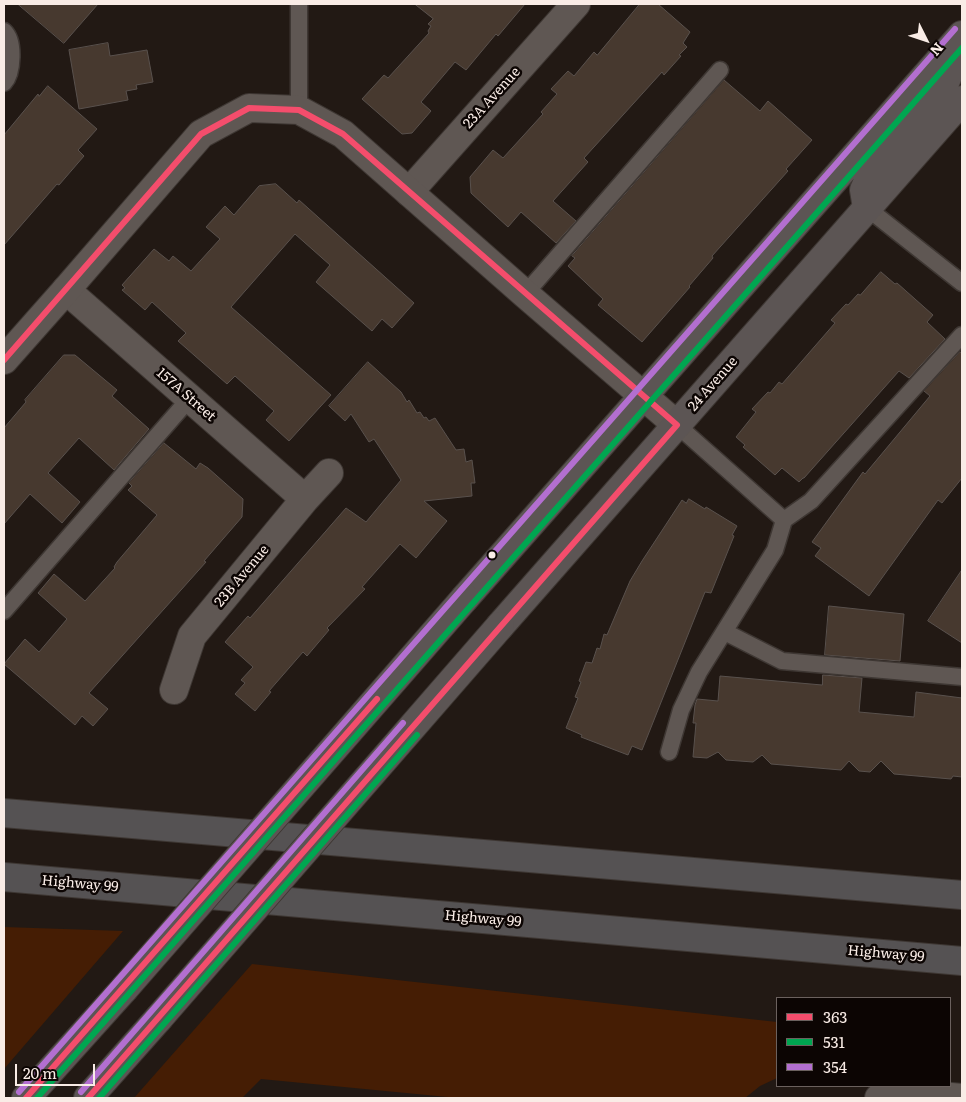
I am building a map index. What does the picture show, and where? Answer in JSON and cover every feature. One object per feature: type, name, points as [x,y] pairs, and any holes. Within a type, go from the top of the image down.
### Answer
[{"type":"highway","points":[[4,812],[962,895]]},
{"type":"highway","name":"Highway 99","points":[[4,877],[962,961]]},
{"type":"main road","points":[[26,1098],[124,989],[465,598],[962,35]]},
{"type":"main road","points":[[867,208],[864,190],[874,168],[942,89],[962,44]]},
{"type":"main road","name":"24 Avenue","points":[[88,1098],[867,208],[961,104]]},
{"type":"street","name":"23A Avenue","points":[[409,192],[576,4]]},
{"type":"street","points":[[4,360],[201,134],[248,108],[299,110],[344,134],[677,426]]},
{"type":"street","name":"157A Street","points":[[66,290],[305,499]]},
{"type":"street","name":"23B Avenue","points":[[174,690],[192,636],[305,499],[329,474]]},
{"type":"street","points":[[879,1098],[940,1096],[962,1098]]},
{"type":"lane","points":[[299,4],[299,110]]},
{"type":"lane","points":[[4,31],[7,34],[12,57],[8,78],[4,84]]},
{"type":"lane","points":[[525,294],[720,70]]},
{"type":"lane","points":[[867,208],[962,283]]},
{"type":"lane","points":[[669,752],[681,710],[699,672],[775,550],[784,520],[811,502],[962,335]]},
{"type":"lane","points":[[4,611],[190,398]]},
{"type":"lane","points":[[677,426],[784,520]]},
{"type":"lane","points":[[725,632],[782,661],[962,677]]},
{"type":"shaded area","points":[[4,927],[123,931],[4,1069]]},
{"type":"shaded area","points":[[252,964],[776,1022],[776,1078],[760,1086],[745,1098],[458,1098],[261,1079],[242,1098],[134,1098]]},
{"type":"building","points":[[18,4],[98,4],[64,43]]},
{"type":"building","points":[[415,4],[525,4],[498,36],[496,34],[466,70],[455,62],[421,102],[431,111],[412,133],[402,134],[362,99],[384,75],[388,78],[429,33],[428,31],[431,26],[428,24],[433,19]]},
{"type":"building","points":[[640,4],[658,4],[690,32],[683,43],[687,47],[664,75],[662,72],[584,158],[588,162],[553,201],[576,221],[556,243],[521,212],[508,227],[471,193],[470,177],[493,150],[503,158],[543,114],[541,112],[557,94],[551,89],[568,71],[574,76],[594,52],[597,55]]},
{"type":"building","points":[[108,43],[110,56],[147,50],[153,82],[136,85],[137,89],[126,91],[128,100],[79,109],[69,50]]},
{"type":"building","points":[[724,80],[760,111],[768,101],[812,140],[786,169],[788,171],[712,256],[713,258],[690,287],[642,342],[598,305],[603,299],[568,266],[575,258],[572,256]]},
{"type":"building","points":[[48,86],[97,129],[78,150],[84,156],[4,245],[4,135],[38,94],[39,96]]},
{"type":"building","points":[[276,184],[297,203],[299,200],[414,303],[392,328],[382,319],[372,331],[316,282],[330,265],[295,234],[231,307],[331,395],[289,441],[266,420],[274,411],[235,376],[227,384],[178,341],[186,333],[152,302],[145,310],[122,290],[125,288],[122,285],[154,249],[169,261],[173,256],[191,271],[220,239],[206,227],[225,206],[234,215],[259,186]]},
{"type":"building","points":[[881,272],[895,284],[897,283],[933,315],[927,322],[945,339],[909,378],[899,371],[799,482],[782,468],[775,475],[743,447],[745,445],[736,437],[756,412],[752,409],[779,382],[782,384],[835,323],[831,320],[846,304],[848,305],[858,294],[860,295]]},
{"type":"building","points":[[960,352],[962,353],[962,478],[942,503],[938,500],[869,596],[815,556],[821,548],[812,542],[863,472],[865,474],[930,396],[924,391]]},
{"type":"building","points":[[64,355],[75,355],[117,390],[112,396],[149,429],[114,470],[79,438],[48,473],[80,502],[62,523],[30,494],[4,524],[4,428],[26,402],[25,400]]},
{"type":"building","points":[[368,362],[401,392],[407,402],[409,400],[417,413],[420,412],[429,421],[435,418],[456,450],[464,449],[466,462],[472,460],[475,483],[471,483],[472,496],[424,501],[447,521],[416,558],[400,544],[362,587],[365,589],[327,628],[329,630],[307,656],[303,652],[269,691],[271,692],[255,711],[235,694],[245,683],[241,680],[253,667],[225,642],[248,616],[250,618],[346,508],[366,522],[401,480],[374,439],[369,442],[351,414],[345,421],[329,406]]},
{"type":"building","points":[[164,443],[196,469],[200,463],[208,468],[243,499],[242,517],[204,561],[206,562],[89,693],[108,709],[93,726],[82,716],[75,725],[4,664],[25,639],[39,652],[67,619],[38,593],[54,574],[85,601],[115,568],[117,562],[157,515],[128,490],[132,486],[129,483]]},
{"type":"building","points":[[689,499],[737,526],[711,593],[705,592],[642,750],[632,746],[628,755],[581,737],[582,735],[566,728],[578,698],[575,697],[586,662],[592,663],[597,648],[600,649],[604,634],[607,635],[630,581],[642,561],[682,500],[686,503]]},
{"type":"building","points":[[962,570],[962,643],[928,621]]},
{"type":"building","points":[[829,606],[904,614],[900,661],[825,655]]},
{"type":"building","points":[[823,675],[862,678],[859,712],[914,717],[916,692],[962,698],[962,777],[953,776],[951,779],[894,774],[881,761],[870,772],[859,771],[849,761],[841,770],[771,764],[762,755],[753,762],[726,760],[718,752],[707,758],[693,757],[696,723],[693,723],[697,699],[718,701],[720,676],[822,685]]},
{"type":"transit line","name":"354","points":[[19,1092],[955,29]]},
{"type":"transit line","name":"531","points":[[37,1098],[962,48]]},
{"type":"transit line","name":"363","points":[[4,360],[201,134],[249,108],[299,110],[343,134],[677,425],[88,1098]]},
{"type":"transit line","name":"363","points":[[26,1098],[377,699]]},
{"type":"transit line","name":"354","points":[[81,1092],[403,723]]},
{"type":"transit line","name":"531","points":[[99,1098],[417,735]]}]
